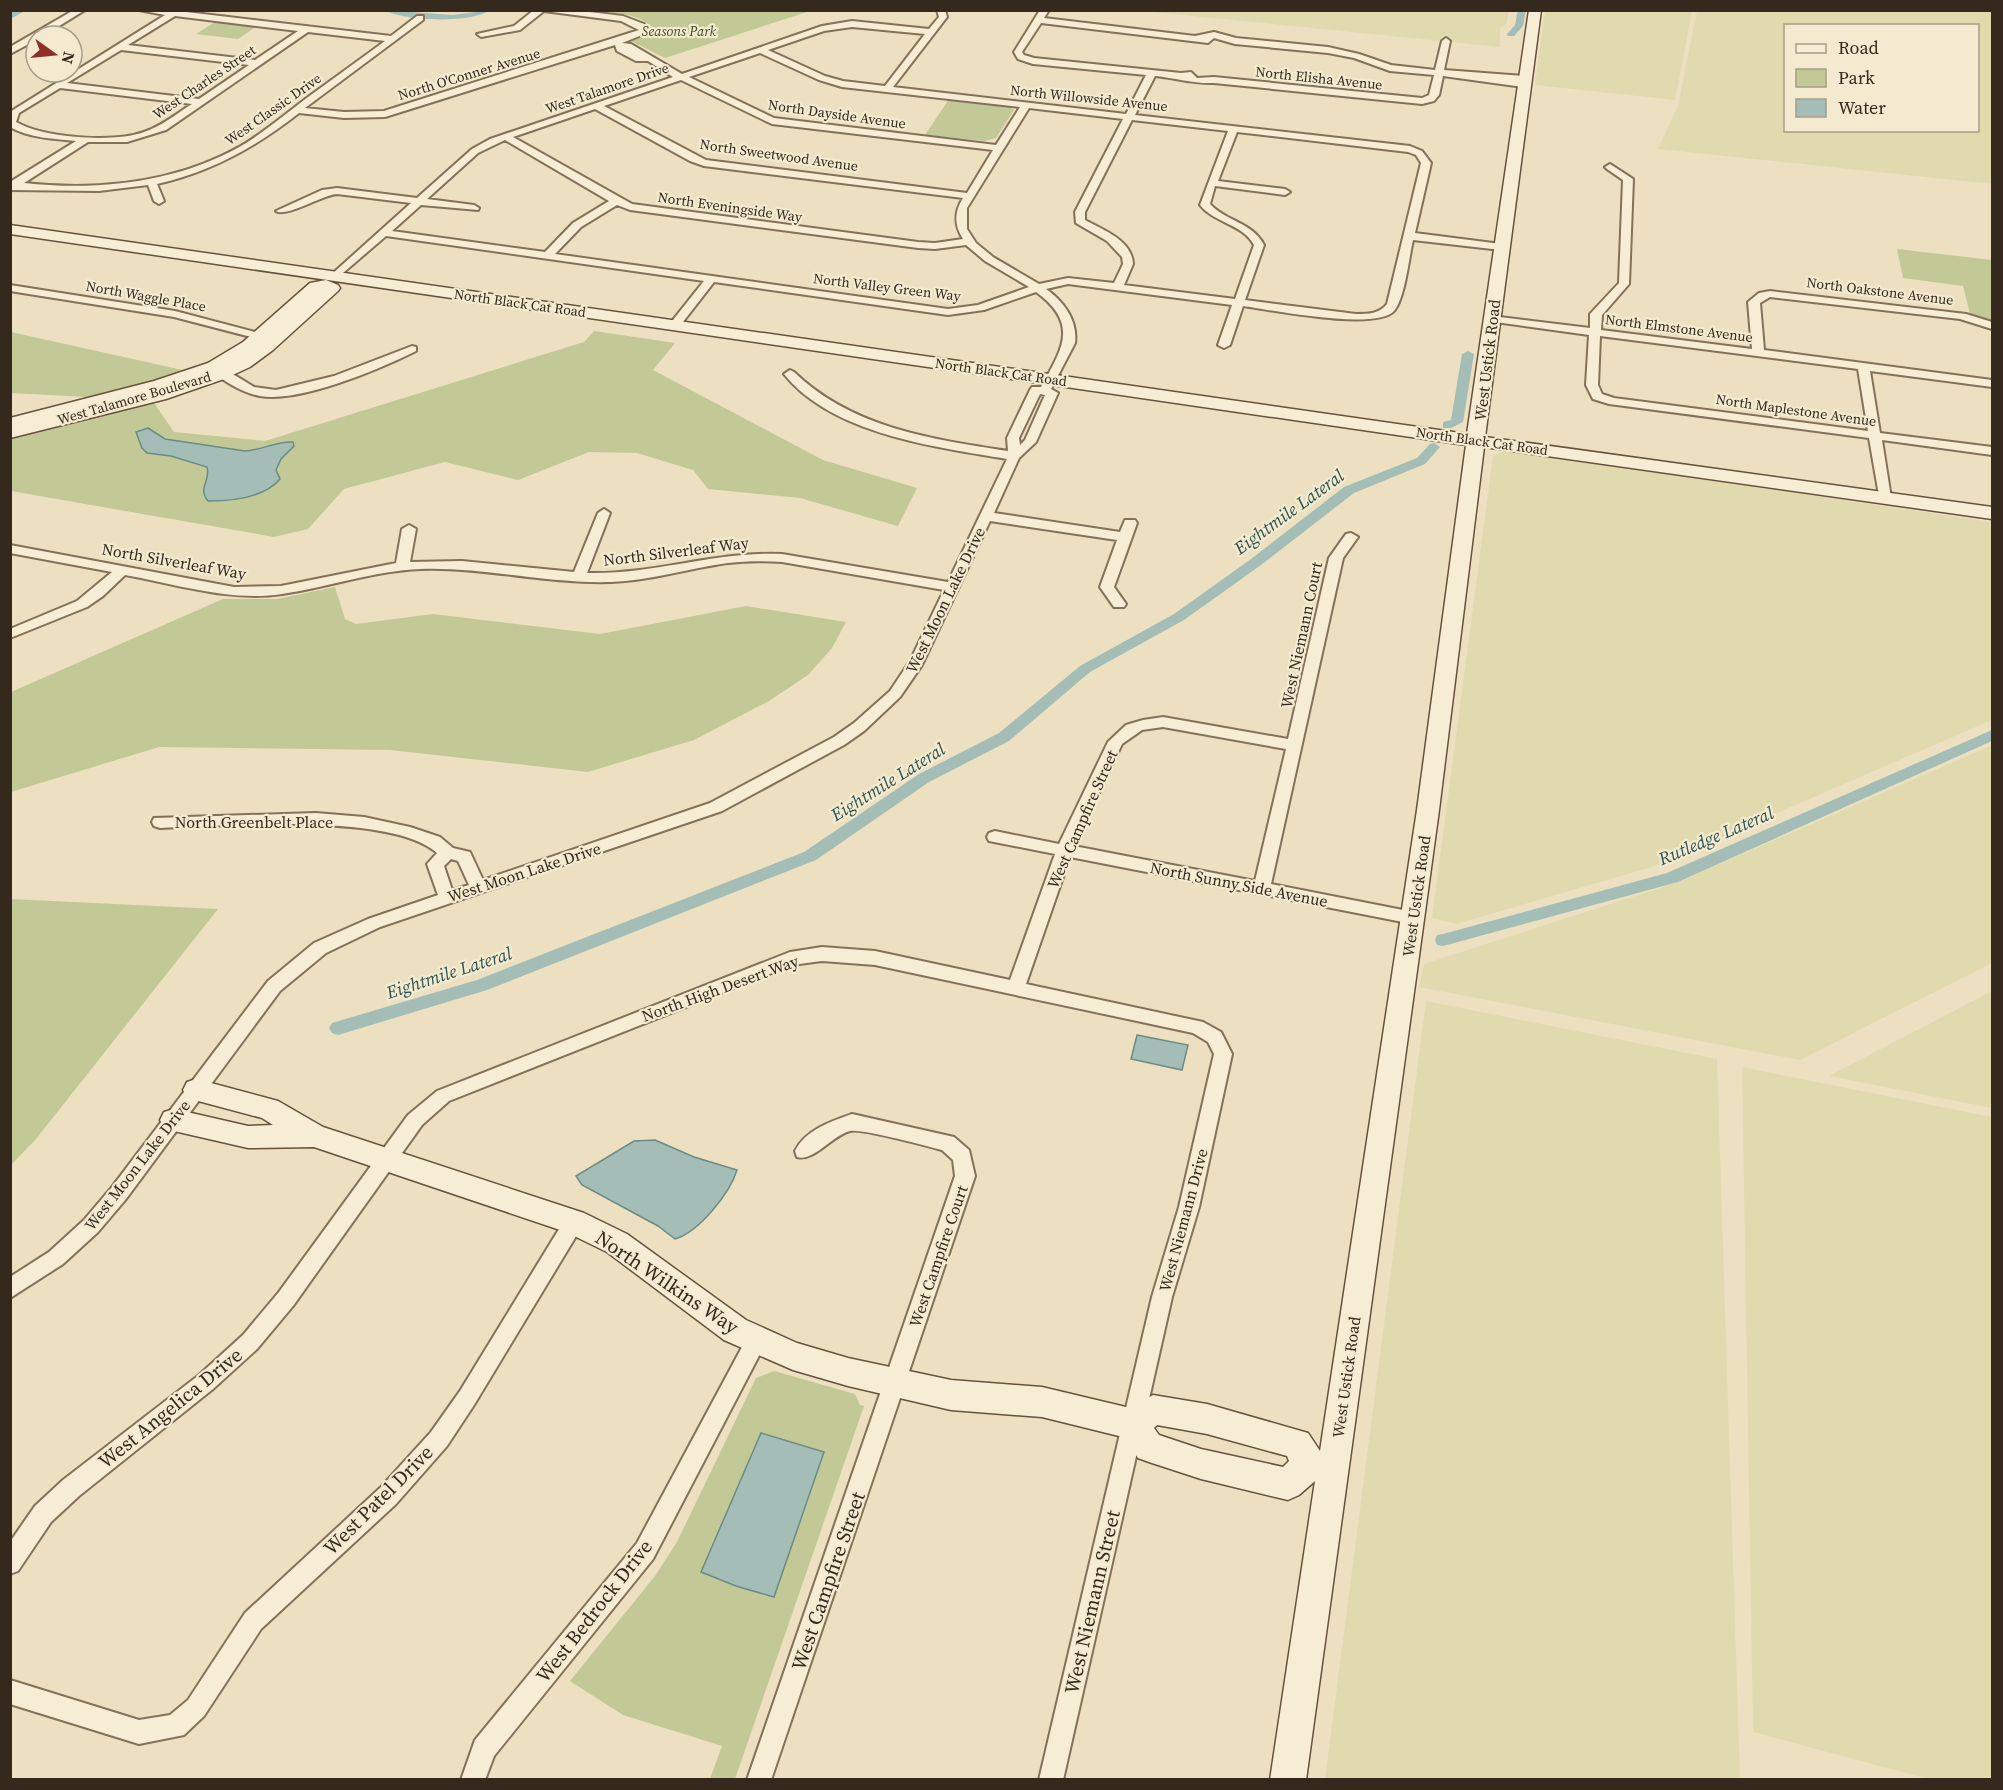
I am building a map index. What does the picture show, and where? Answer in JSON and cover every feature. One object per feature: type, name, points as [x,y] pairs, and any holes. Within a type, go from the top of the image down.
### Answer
[{"type":"main road","name":"West Ustick Road","points":[[1288,1779],[1320,1467],[1413,918],[1501,247],[1535,10]]},
{"type":"main road","name":"North Black Cat Road","points":[[10,229],[331,281],[675,325],[1048,384],[1992,513]]},
{"type":"main road","name":"West Talamore Boulevard","points":[[10,423],[245,362],[268,338],[332,288],[331,281]]},
{"type":"main road","name":"West Talamore Boulevard","points":[[10,433],[162,393],[218,370]]},
{"type":"main road","name":"North Wilkins Way","points":[[196,1090],[269,1109],[314,1136],[574,1222],[616,1243],[735,1330],[793,1356],[951,1395],[1042,1402],[1133,1424]]},
{"type":"main road","name":"North Wilkins Way","points":[[174,1120],[248,1137],[314,1136]]},
{"type":"main road","points":[[1153,1410],[1208,1419],[1297,1444],[1320,1467],[1288,1484],[1270,1480],[1201,1464],[1149,1447],[1133,1424],[1153,1410]]},
{"type":"street","points":[[57,24],[81,10]]},
{"type":"street","points":[[143,10],[393,39]]},
{"type":"street","points":[[481,34],[517,28],[540,10]]},
{"type":"street","name":"North O'Conner Avenue","points":[[298,110],[344,115],[385,114],[616,44],[644,31],[641,26],[622,19],[547,10]]},
{"type":"street","points":[[887,89],[944,17],[941,10]]},
{"type":"street","points":[[1045,10],[1039,20],[1198,37],[1219,42],[1236,40],[1339,52],[1390,68],[1440,74],[1448,72],[1524,82]]},
{"type":"street","points":[[59,85],[173,14]]},
{"type":"street","name":"West Classic Drive","points":[[12,188],[75,189],[151,181],[194,170],[232,155],[298,110],[420,18]]},
{"type":"street","name":"North Elisha Avenue","points":[[1039,20],[1018,52],[1021,57],[1033,61],[1181,76],[1196,81],[1214,80],[1422,102],[1431,99],[1440,74]]},
{"type":"street","name":"West Talamore Drive","points":[[331,281],[475,151],[506,137],[822,28],[842,25],[931,32]]},
{"type":"street","name":"West Charles Street","points":[[59,85],[16,111],[11,117],[11,123],[25,131],[87,139],[113,141],[140,137],[163,128],[306,29]]},
{"type":"street","points":[[1440,74],[1446,41]]},
{"type":"street","points":[[10,51],[24,43]]},
{"type":"street","name":"North Dayside Avenue","points":[[616,44],[628,46],[681,77],[772,121],[999,148]]},
{"type":"street","points":[[120,47],[257,63]]},
{"type":"street","name":"North Willowside Avenue","points":[[761,50],[829,81],[1398,146],[1419,153],[1426,163],[1410,236]]},
{"type":"street","points":[[1118,286],[1128,262],[1127,253],[1119,244],[1080,221],[1080,212],[1152,73]]},
{"type":"street","points":[[59,85],[200,102]]},
{"type":"street","points":[[1026,105],[962,208],[960,220],[962,231],[968,242],[987,257],[1038,287],[1059,305],[1069,327],[1068,346],[1048,384]]},
{"type":"street","name":"North Sweetwood Avenue","points":[[596,106],[704,163],[969,196]]},
{"type":"street","points":[[1224,345],[1259,245],[1257,238],[1250,232],[1209,211],[1205,200],[1234,128]]},
{"type":"street","name":"North Eveningside Way","points":[[506,137],[616,201],[646,210],[902,244],[935,246],[968,242]]},
{"type":"street","points":[[12,188],[87,139]]},
{"type":"street","points":[[1594,332],[1596,314],[1624,284],[1628,178],[1610,167]]},
{"type":"street","points":[[151,181],[159,201]]},
{"type":"street","points":[[1212,183],[1285,192]]},
{"type":"street","points":[[281,211],[326,192],[338,191],[474,208]]},
{"type":"street","points":[[547,256],[577,225],[616,201]]},
{"type":"street","name":"North Valley Green Way","points":[[384,233],[948,312],[977,310],[1038,287],[1068,280],[1356,317],[1382,315],[1390,310],[1410,236]]},
{"type":"street","points":[[1410,236],[1501,247]]},
{"type":"street","points":[[675,325],[711,279]]},
{"type":"street","name":"North Waggle Place","points":[[10,288],[175,314],[268,338]]},
{"type":"street","name":"North Oakstone Avenue","points":[[1758,353],[1754,302],[1763,295],[1779,294],[1962,316],[1992,326]]},
{"type":"street","name":"North Elmstone Avenue","points":[[1492,319],[1992,383]]},
{"type":"street","name":"North Maplestone Avenue","points":[[1594,332],[1592,385],[1597,396],[1613,401],[1992,452]]},
{"type":"street","points":[[218,370],[256,392],[282,393],[389,361],[412,349]]},
{"type":"street","points":[[1863,366],[1885,498]]},
{"type":"street","points":[[789,374],[802,390],[866,422],[947,445],[1014,456]]},
{"type":"street","name":"West Moon Lake Drive","points":[[10,1290],[56,1257],[91,1226],[174,1120],[259,1003],[291,970],[320,948],[353,931],[716,807],[838,741],[877,712],[909,675],[1014,456],[1030,442],[1052,393],[1048,384]]},
{"type":"street","points":[[579,577],[604,513]]},
{"type":"street","points":[[986,516],[1124,537]]},
{"type":"street","points":[[1119,604],[1107,586],[1130,523]]},
{"type":"street","points":[[402,566],[409,529]]},
{"type":"street","name":"West Niemann Court","points":[[1295,745],[1336,558],[1351,537]]},
{"type":"street","name":"North Silverleaf Way","points":[[10,549],[234,591],[280,590],[360,572],[402,566],[462,565],[579,577],[636,576],[728,559],[759,557],[782,558],[952,587]]},
{"type":"street","points":[[10,634],[81,604],[98,593],[122,570]]},
{"type":"street","name":"West Campfire Street","points":[[1016,987],[1064,851],[1116,742],[1123,733],[1133,726],[1163,722],[1295,745]]},
{"type":"street","points":[[1262,888],[1295,745]]},
{"type":"street","name":"North Greenbelt Place","points":[[160,822],[316,819],[404,831],[434,841],[448,853],[464,856],[478,887]]},
{"type":"street","name":"North Sunny Side Avenue","points":[[995,837],[1413,918]]},
{"type":"street","points":[[447,898],[435,864],[448,853]]},
{"type":"street","name":"North High Desert Way","points":[[387,1159],[415,1120],[443,1096],[790,959],[822,954],[857,955],[1197,1027]]},
{"type":"street","name":"West Niemann Drive","points":[[1133,1424],[1162,1297],[1190,1207],[1223,1054],[1215,1037],[1197,1027]]},
{"type":"street","name":"West Campfire Court","points":[[804,1151],[828,1131],[852,1122],[947,1143],[962,1156],[965,1176],[895,1383]]},
{"type":"street","name":"West Angelica Drive","points":[[10,1563],[43,1514],[71,1488],[206,1382],[250,1342],[286,1299],[387,1159]]},
{"type":"street","name":"West Patel Drive","points":[[10,1692],[139,1732],[175,1726],[196,1708],[253,1621],[388,1496],[439,1439],[467,1398],[574,1222]]},
{"type":"street","name":"West Bedrock Drive","points":[[473,1779],[484,1749],[645,1551],[756,1341]]},
{"type":"street","name":"West Campfire Street","points":[[759,1779],[895,1383]]},
{"type":"street","name":"West Niemann Street","points":[[1051,1779],[1133,1424]]},
{"type":"shaded area","points":[[1142,11],[1509,11],[1506,25],[1500,28],[1500,47]]},
{"type":"shaded area","points":[[1545,11],[1692,11],[1675,100],[1535,85]]},
{"type":"shaded area","points":[[1697,11],[1992,11],[1992,184],[1658,149],[1678,106]]},
{"type":"shaded area","points":[[1506,450],[1992,522],[1992,720],[1652,867],[1456,924],[1432,918],[1493,456]]},
{"type":"shaded area","points":[[1992,745],[1992,963],[1800,1060],[1419,987],[1424,964],[1679,882]]},
{"type":"shaded area","points":[[1992,991],[1992,1108],[1829,1076]]},
{"type":"shaded area","points":[[1426,1001],[1717,1059],[1740,1779],[1325,1779]]},
{"type":"shaded area","points":[[1742,1067],[1992,1117],[1992,1779],[1928,1779],[1753,1732]]},
{"type":"green space","name":"Seasons Park","points":[[578,11],[810,11],[665,58],[631,41],[656,33],[650,25],[641,20],[621,14]]},
{"type":"green space","points":[[215,22],[257,26],[238,39],[196,34]]},
{"type":"green space","points":[[949,99],[1008,106],[1014,110],[996,138],[985,141],[925,135]]},
{"type":"green space","points":[[1897,249],[1992,260],[1992,321],[1970,314],[1963,286],[1903,278]]},
{"type":"green space","points":[[594,331],[675,343],[653,370],[823,460],[917,488],[898,526],[800,498],[708,489],[693,470],[637,453],[589,452],[518,480],[445,462],[344,489],[308,529],[274,537],[11,491],[10,438],[93,416],[87,397],[11,393],[11,332],[187,371],[141,384],[174,432],[265,441],[584,342]]},
{"type":"green space","points":[[335,587],[345,619],[356,624],[433,614],[600,634],[746,606],[846,622],[832,648],[808,675],[769,701],[694,740],[588,772],[390,750],[159,747],[11,792],[11,692],[223,599],[277,599]]},
{"type":"green space","points":[[11,899],[218,909],[36,1139],[11,1165]]},
{"type":"green space","points":[[774,1371],[855,1394],[860,1405],[864,1406],[735,1779],[710,1779],[722,1746],[623,1715],[570,1681],[655,1576],[677,1542],[756,1378]]},
{"type":"water","points":[[148,428],[165,439],[245,451],[287,442],[293,442],[294,446],[281,459],[276,470],[280,479],[273,485],[247,497],[208,501],[204,492],[207,467],[171,456],[147,453],[142,448],[136,432]]},
{"type":"water","points":[[1137,1035],[1188,1045],[1182,1070],[1131,1059]]},
{"type":"water","points":[[655,1140],[694,1157],[737,1170],[721,1200],[694,1228],[675,1239],[658,1226],[582,1185],[576,1176],[634,1141]]},
{"type":"water","points":[[761,1433],[824,1452],[774,1597],[736,1586],[701,1572]]},
{"type":"waterway","points":[[10,17],[23,10]]},
{"type":"waterway","points":[[388,10],[453,17],[466,17],[486,10]]},
{"type":"waterway","name":"Eightmile Lateral","points":[[1511,34],[1519,26],[1522,10]]},
{"type":"waterway","name":"Eightmile Lateral","points":[[1447,425],[1457,422],[1468,354]]},
{"type":"waterway","name":"Eightmile Lateral","points":[[338,1028],[481,985],[810,856],[924,778],[1004,737],[1085,669],[1179,617],[1256,562],[1349,490],[1421,461],[1434,447]]},
{"type":"waterway","name":"Rutledge Lateral","points":[[1443,940],[1672,878],[1992,735]]}]
